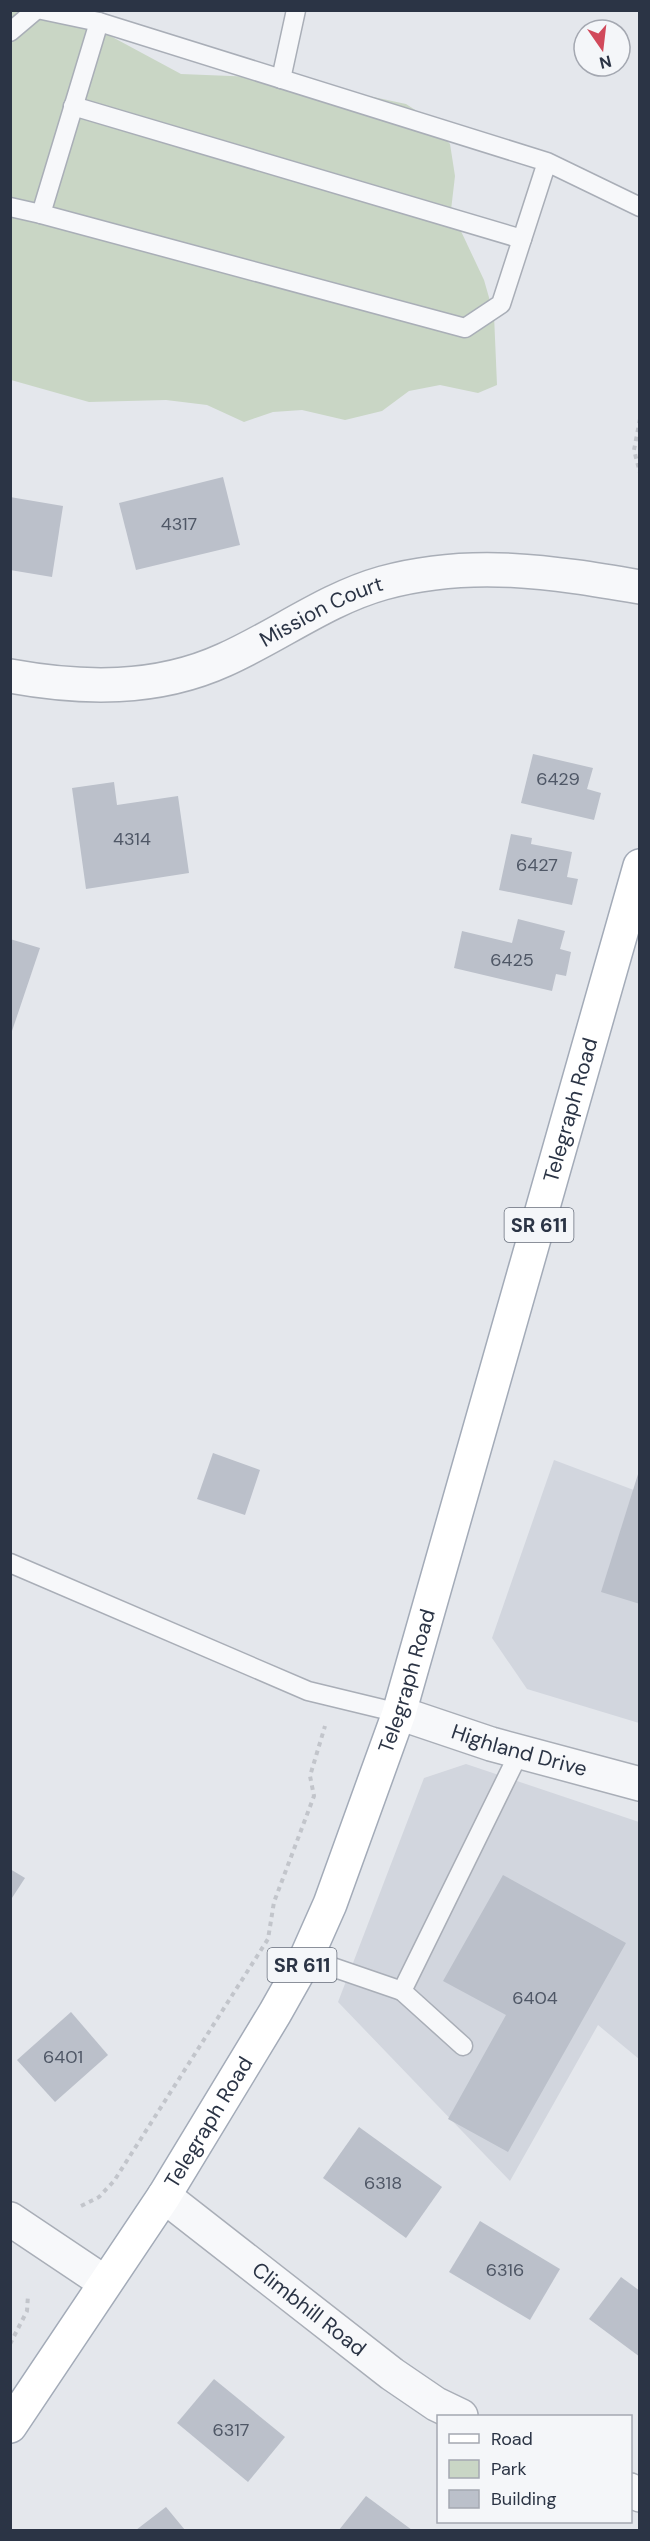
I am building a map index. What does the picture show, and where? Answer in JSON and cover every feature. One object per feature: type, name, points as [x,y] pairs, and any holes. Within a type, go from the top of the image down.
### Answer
[{"type":"main road","name":"Telegraph Road","points":[[10,2426],[164,2196],[276,2013],[306,1958],[333,1893],[399,1713],[639,866]]},
{"type":"street","name":"Mission Court","points":[[10,676],[55,684],[112,686],[169,678],[223,661],[336,602],[383,584],[445,571],[508,569],[639,586]]},
{"type":"street","name":"Highland Drive","points":[[399,1713],[520,1751],[639,1784]]},
{"type":"street","name":"Climbhill Road","points":[[164,2196],[392,2374],[436,2404],[459,2415]]},
{"type":"street","points":[[10,2218],[105,2282]]},
{"type":"lane","points":[[10,32],[36,10]]},
{"type":"lane","points":[[42,10],[99,22],[547,162],[639,207]]},
{"type":"lane","points":[[281,79],[296,10]]},
{"type":"lane","points":[[41,214],[99,22]]},
{"type":"lane","points":[[73,106],[522,239]]},
{"type":"lane","points":[[10,207],[465,328],[501,304],[547,162]]},
{"type":"lane","points":[[10,1563],[308,1691],[399,1713]]},
{"type":"lane","points":[[402,1991],[520,1751]]},
{"type":"lane","points":[[306,1958],[402,1991],[463,2046]]},
{"type":"path","points":[[639,418],[634,450],[639,473]]},
{"type":"path","points":[[81,2206],[99,2198],[114,2181],[268,1939],[274,1902],[314,1796],[309,1776],[325,1725]]},
{"type":"path","points":[[10,2344],[27,2311],[28,2295]]},
{"type":"shaded area","points":[[554,1460],[639,1492],[639,1723],[527,1689],[492,1638]]},
{"type":"shaded area","points":[[466,1764],[639,1822],[639,2059],[598,2025],[510,2181],[338,2002],[424,1778]]},
{"type":"green space","points":[[10,11],[64,11],[181,74],[285,78],[406,104],[423,115],[450,144],[455,176],[451,210],[484,280],[494,315],[497,385],[478,393],[440,385],[409,391],[382,411],[345,420],[302,410],[273,412],[244,422],[207,405],[166,400],[89,402],[11,380]]},
{"type":"building","points":[[223,477],[240,545],[136,570],[119,503]]},
{"type":"building","points":[[10,497],[63,506],[52,577],[10,570]]},
{"type":"building","points":[[533,754],[593,768],[587,789],[601,793],[594,820],[521,803]]},
{"type":"building","points":[[114,782],[117,805],[178,796],[189,873],[86,889],[72,788]]},
{"type":"building","points":[[511,834],[532,838],[531,844],[572,852],[567,877],[578,879],[572,905],[499,890]]},
{"type":"building","points":[[518,919],[565,931],[560,949],[571,952],[566,976],[556,974],[552,991],[454,968],[462,931],[512,943]]},
{"type":"building","points":[[10,939],[40,948],[11,1034],[10,1034]]},
{"type":"building","points":[[213,1453],[260,1470],[245,1515],[197,1499]]},
{"type":"building","points":[[640,1471],[640,1604],[601,1592]]},
{"type":"building","points":[[10,1869],[25,1878],[10,1901]]},
{"type":"building","points":[[503,1875],[626,1943],[508,2152],[448,2119],[506,2015],[443,1981]]},
{"type":"building","points":[[71,2012],[108,2055],[55,2102],[17,2060]]},
{"type":"building","points":[[359,2127],[442,2187],[406,2238],[323,2178]]},
{"type":"building","points":[[480,2221],[560,2269],[530,2320],[449,2272]]},
{"type":"building","points":[[621,2277],[640,2291],[640,2357],[589,2319]]},
{"type":"building","points":[[214,2379],[285,2437],[248,2482],[177,2423]]},
{"type":"building","points":[[366,2496],[412,2530],[339,2530]]},
{"type":"building","points":[[166,2507],[185,2530],[136,2530]]}]
